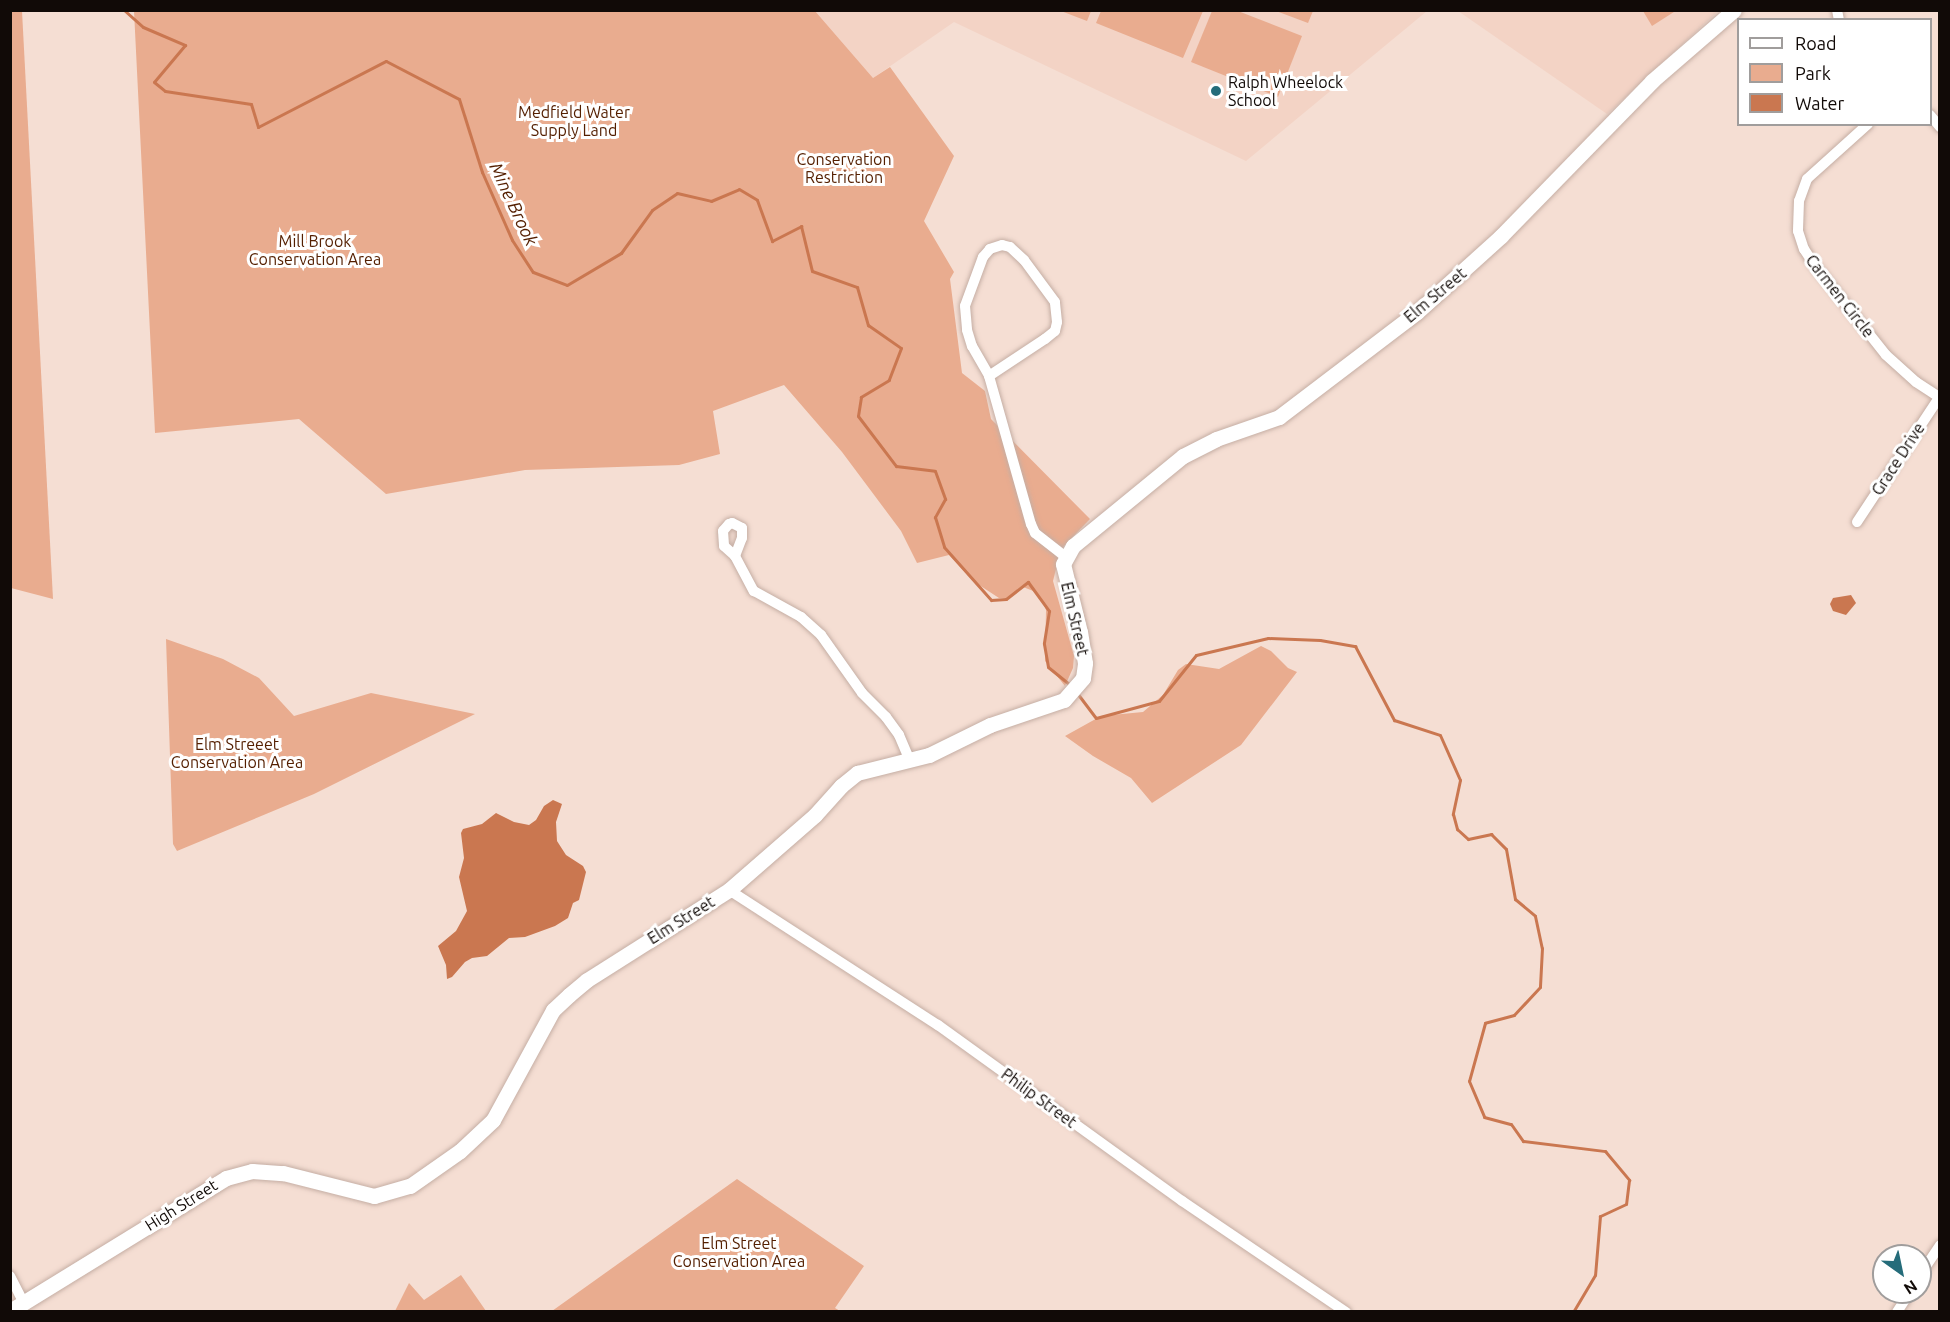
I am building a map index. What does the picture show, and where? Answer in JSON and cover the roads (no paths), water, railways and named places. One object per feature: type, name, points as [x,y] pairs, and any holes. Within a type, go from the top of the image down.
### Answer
[{"type":"street","name":"Elm Street","points":[[404,1189],[460,1151],[493,1120],[553,1010],[569,995],[587,980],[729,890],[815,815],[841,786],[857,773],[910,761],[990,725],[1050,707],[1064,700],[1083,678],[1085,654],[1063,564],[1073,546],[1183,456],[1216,439],[1278,417],[1425,305],[1504,232],[1652,81],[1701,36],[1734,10]]},
{"type":"street","name":"Carmen Circle","points":[[1866,126],[1807,179],[1799,201],[1798,231],[1804,249],[1813,263],[1886,355],[1916,382],[1939,396]]},
{"type":"street","points":[[988,376],[1045,339],[1055,331],[1057,322],[1055,302],[1024,260],[1010,247],[1002,245],[990,249],[983,257],[965,306],[972,346],[988,376],[1035,533],[1066,557]]},
{"type":"street","name":"Grace Drive","points":[[1857,522],[1939,396]]},
{"type":"street","points":[[735,556],[754,591],[801,617],[821,634],[862,693],[886,717],[899,735],[910,761]]},
{"type":"street","name":"Philip Street","points":[[729,890],[938,1025],[1182,1201],[1346,1311]]},
{"type":"street","name":"High Street","points":[[17,1306],[226,1178],[252,1171],[283,1173],[374,1197],[404,1189]]},
{"type":"street","points":[[10,1276],[17,1306]]},
{"type":"water","points":[[1851,595],[1856,603],[1846,615],[1833,611],[1830,604],[1833,598]]},
{"type":"water","points":[[553,800],[562,804],[556,822],[557,841],[566,855],[583,866],[586,872],[579,900],[573,903],[568,918],[555,926],[525,937],[509,938],[487,956],[472,958],[465,962],[452,977],[447,979],[446,965],[438,946],[456,931],[467,911],[459,877],[464,858],[461,833],[463,829],[482,824],[496,813],[514,822],[529,825],[536,820],[544,806]]},
{"type":"waterway","name":"Mine Brook","points":[[124,10],[143,27],[185,45],[154,82],[165,91],[251,104],[258,127],[386,61],[459,99],[482,172],[512,240],[533,272],[567,285],[621,253],[652,210],[677,193],[711,201],[739,189],[757,200],[772,241],[801,226],[812,271],[857,287],[868,325],[901,348],[889,380],[861,397],[858,416],[896,466],[935,471],[945,499],[935,517],[944,547],[991,600],[1006,599],[1028,582],[1049,611],[1044,644],[1048,667],[1069,684]]},
{"type":"waterway","name":"Mine Brook","points":[[1077,693],[1096,718],[1159,701],[1196,655],[1268,638],[1320,640],[1355,646],[1394,720],[1440,735],[1460,780],[1453,814],[1457,829],[1468,839],[1491,834],[1506,849],[1515,899],[1535,916],[1542,948],[1540,987],[1514,1015],[1485,1023],[1469,1081],[1484,1117],[1511,1124],[1523,1141],[1605,1151],[1629,1180],[1626,1204],[1600,1216],[1595,1275],[1573,1312]]},
{"type":"place","name":"Ralph Wheelock School","points":[[1216,91]]},
{"type":"park label","name":"Medfield Water Supply Land","points":[[574,121]]},
{"type":"park label","name":"Conservation Restriction","points":[[844,168]]},
{"type":"park label","name":"Mill Brook Conservation Area","points":[[315,250]]},
{"type":"park label","name":"Elm Streeet Conservation Area","points":[[237,753]]},
{"type":"park label","name":"Elm Street Conservation Area","points":[[739,1252]]}]
